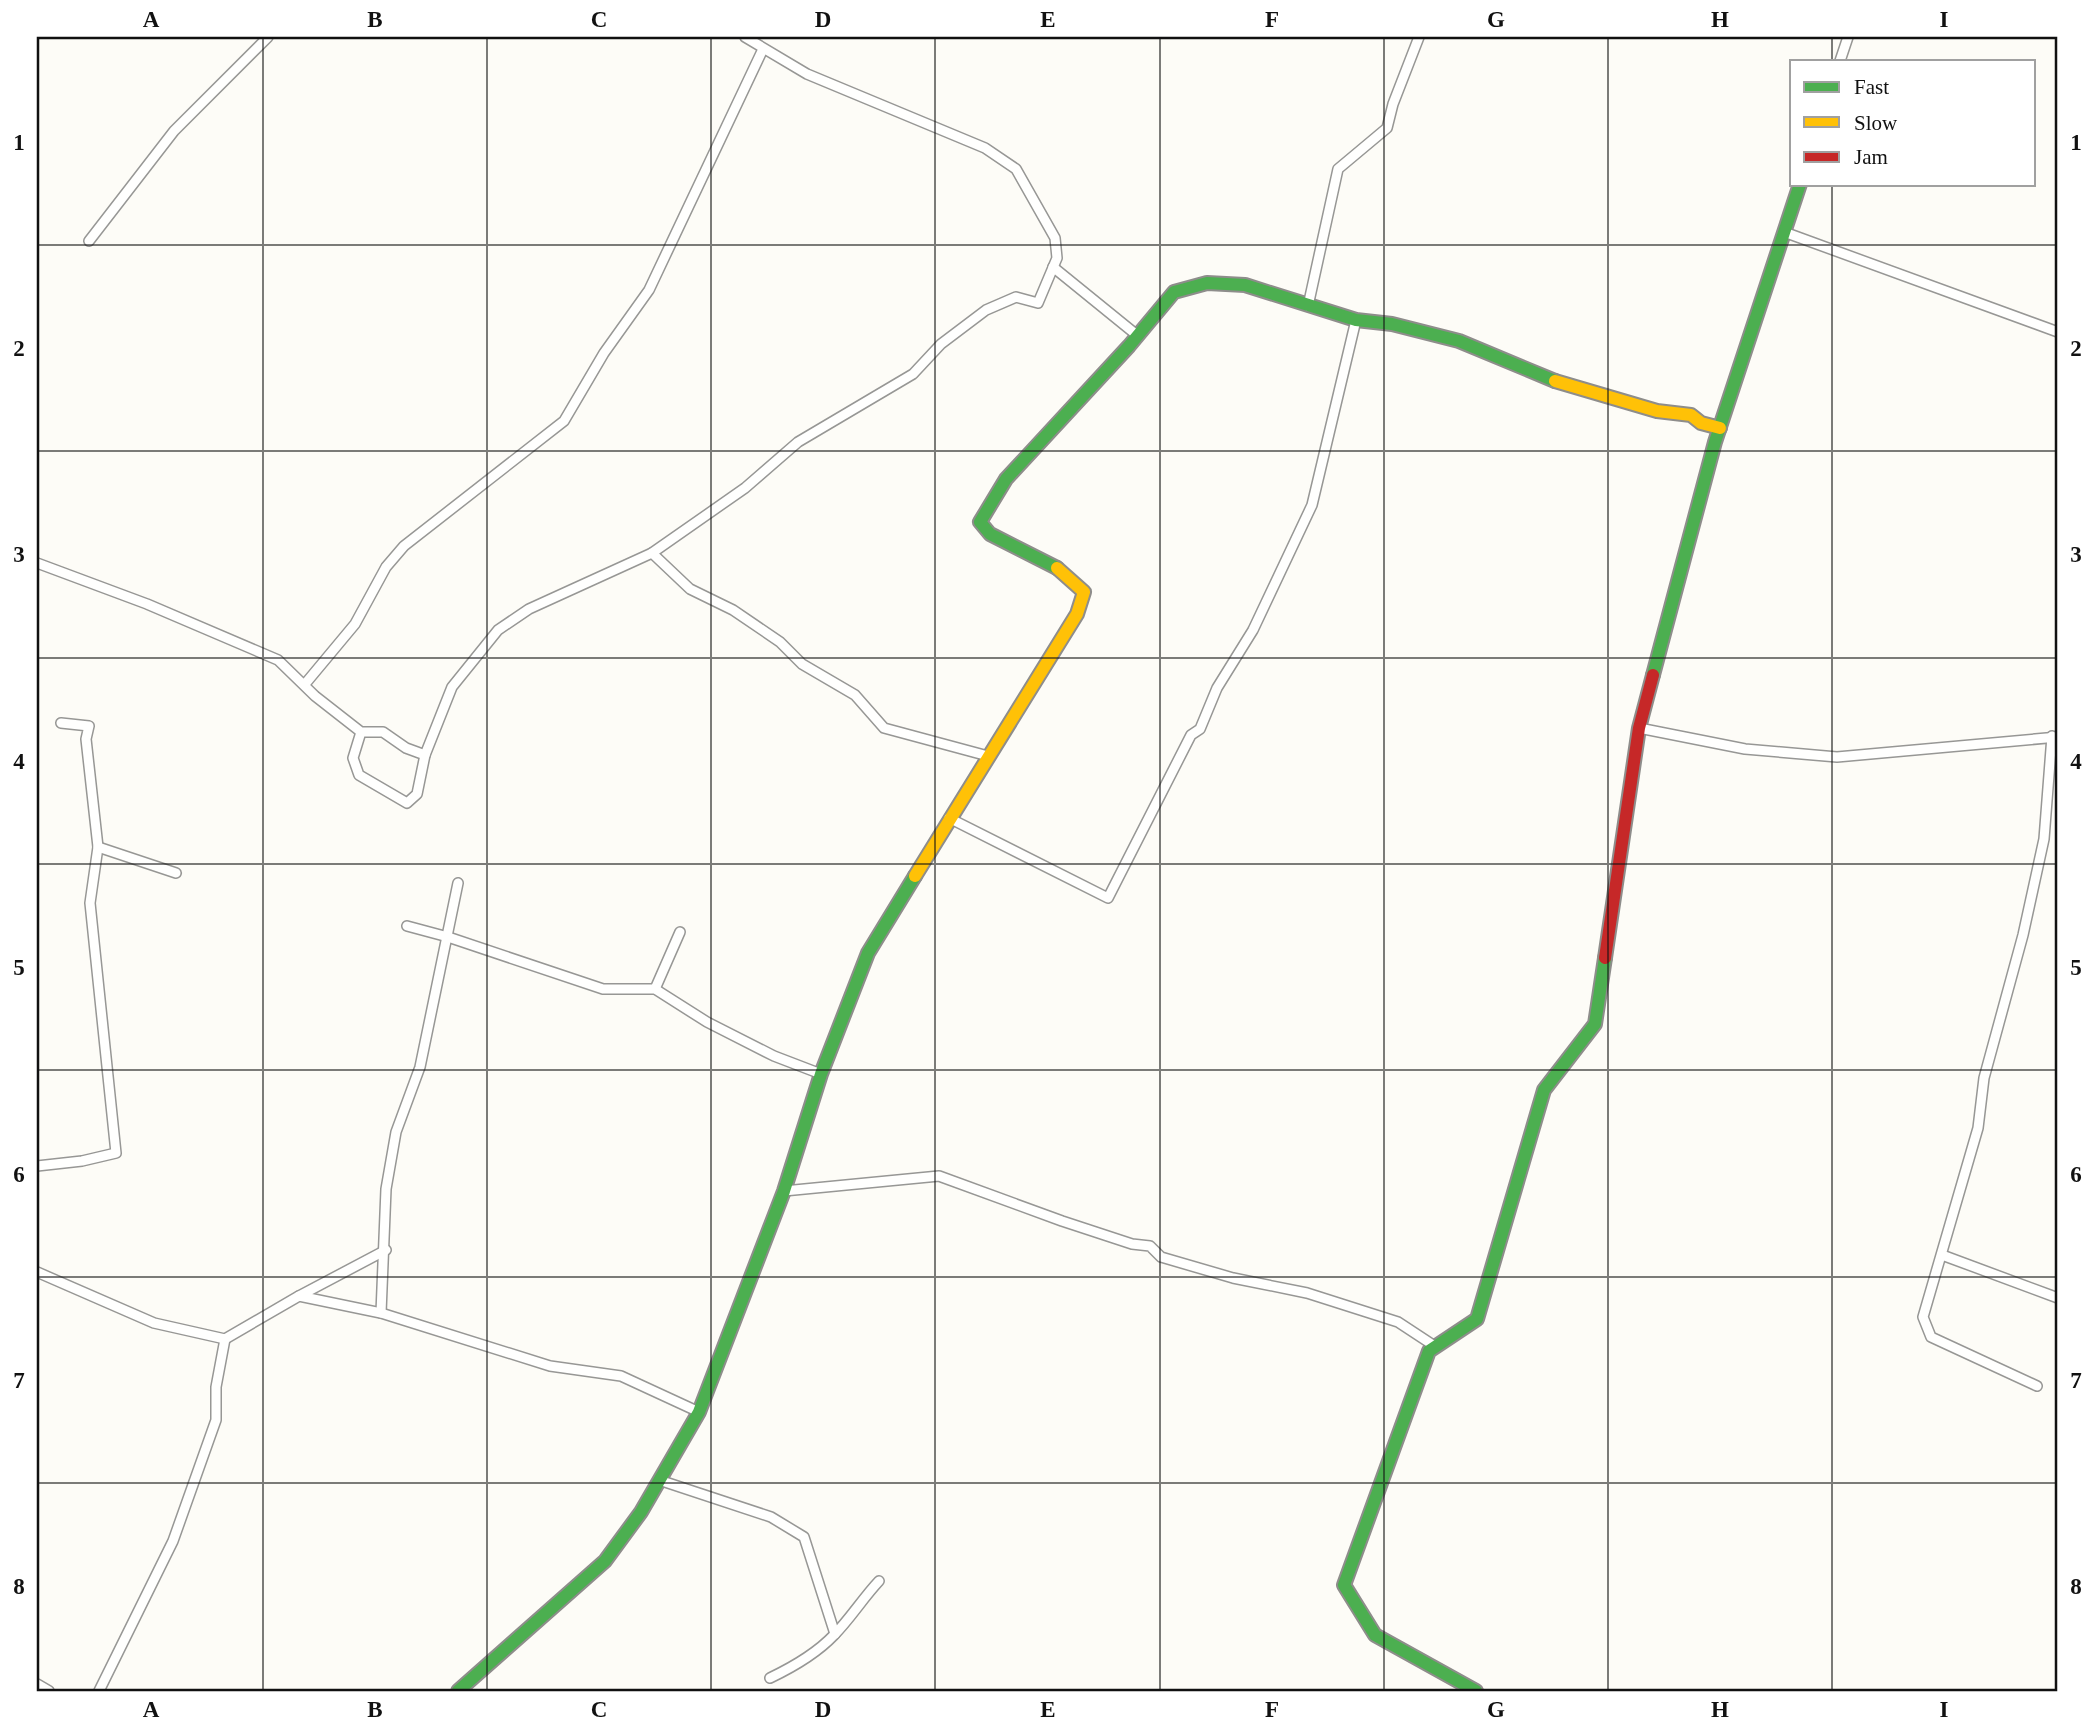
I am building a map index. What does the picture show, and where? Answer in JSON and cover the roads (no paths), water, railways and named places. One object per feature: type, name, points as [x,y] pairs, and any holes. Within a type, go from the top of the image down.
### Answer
[{"type":"street","points":[[89,241],[174,131],[268,37]]},
{"type":"street","points":[[361,732],[353,758],[359,775],[407,803],[416,794],[425,755],[452,687],[498,630],[529,609],[652,553],[745,488],[798,442],[913,374],[941,344],[986,310],[1016,297],[1038,303],[1057,258],[1055,238],[1016,169],[985,148],[807,75],[745,37]]},
{"type":"street","points":[[1308,306],[1338,169],[1387,128],[1393,104],[1419,37]]},
{"type":"street","points":[[1840,60],[1848,37]]},
{"type":"street","points":[[305,684],[355,624],[386,566],[404,546],[564,421],[604,353],[649,290],[764,49]]},
{"type":"street","points":[[1476,1691],[1375,1635],[1343,1586],[1429,1352],[1477,1319],[1544,1090],[1595,1024],[1639,728],[1720,428],[1799,186]]},
{"type":"street","points":[[1784,232],[2058,332]]},
{"type":"street","points":[[1054,267],[1138,336]]},
{"type":"street","points":[[458,1691],[605,1561],[659,1480],[699,1412],[784,1191],[821,1074],[868,953],[1077,614],[1084,592],[1059,569],[990,534],[980,522],[1006,479],[1138,336],[1174,292],[1207,283],[1245,285],[1356,320],[1392,324],[1459,341],[1563,384],[1657,411],[1691,415],[1701,423],[1720,428]]},
{"type":"street","points":[[949,818],[1108,898],[1191,735],[1200,729],[1217,688],[1252,630],[1312,505],[1356,320]]},
{"type":"street","points":[[652,553],[690,589],[733,610],[779,642],[802,664],[855,695],[884,728],[988,757]]},
{"type":"street","points":[[37,563],[147,604],[278,660],[315,696],[361,732],[383,732],[406,748],[425,755]]},
{"type":"street","points":[[37,1166],[82,1161],[116,1153],[90,903],[98,847],[86,738],[89,726],[61,723]]},
{"type":"street","points":[[1639,728],[1745,749],[1837,757],[2055,736],[2045,839],[2023,935],[1984,1077],[1978,1128],[1923,1317],[1931,1337],[2037,1386]]},
{"type":"street","points":[[98,847],[176,873]]},
{"type":"street","points":[[381,1313],[386,1250],[386,1189],[396,1132],[420,1068],[458,883]]},
{"type":"street","points":[[407,926],[603,989],[655,989],[763,1050],[821,1074]]},
{"type":"street","points":[[655,989],[680,932]]},
{"type":"street","points":[[784,1191],[939,1176],[1074,1225],[1132,1244],[1150,1246],[1161,1257],[1233,1279],[1307,1293],[1398,1322],[1436,1347]]},
{"type":"street","points":[[37,1272],[154,1323],[225,1339],[386,1250]]},
{"type":"street","points":[[1942,1255],[2058,1298]]},
{"type":"street","points":[[299,1296],[381,1313],[550,1366],[621,1376],[699,1412]]},
{"type":"street","points":[[99,1691],[173,1541],[216,1420],[216,1387],[225,1339]]},
{"type":"street","points":[[659,1480],[771,1517],[804,1537],[835,1634]]},
{"type":"street","points":[[770,1678],[815,1652],[835,1634],[855,1606],[879,1581]]},
{"type":"street","points":[[37,1684],[49,1691]]}]
